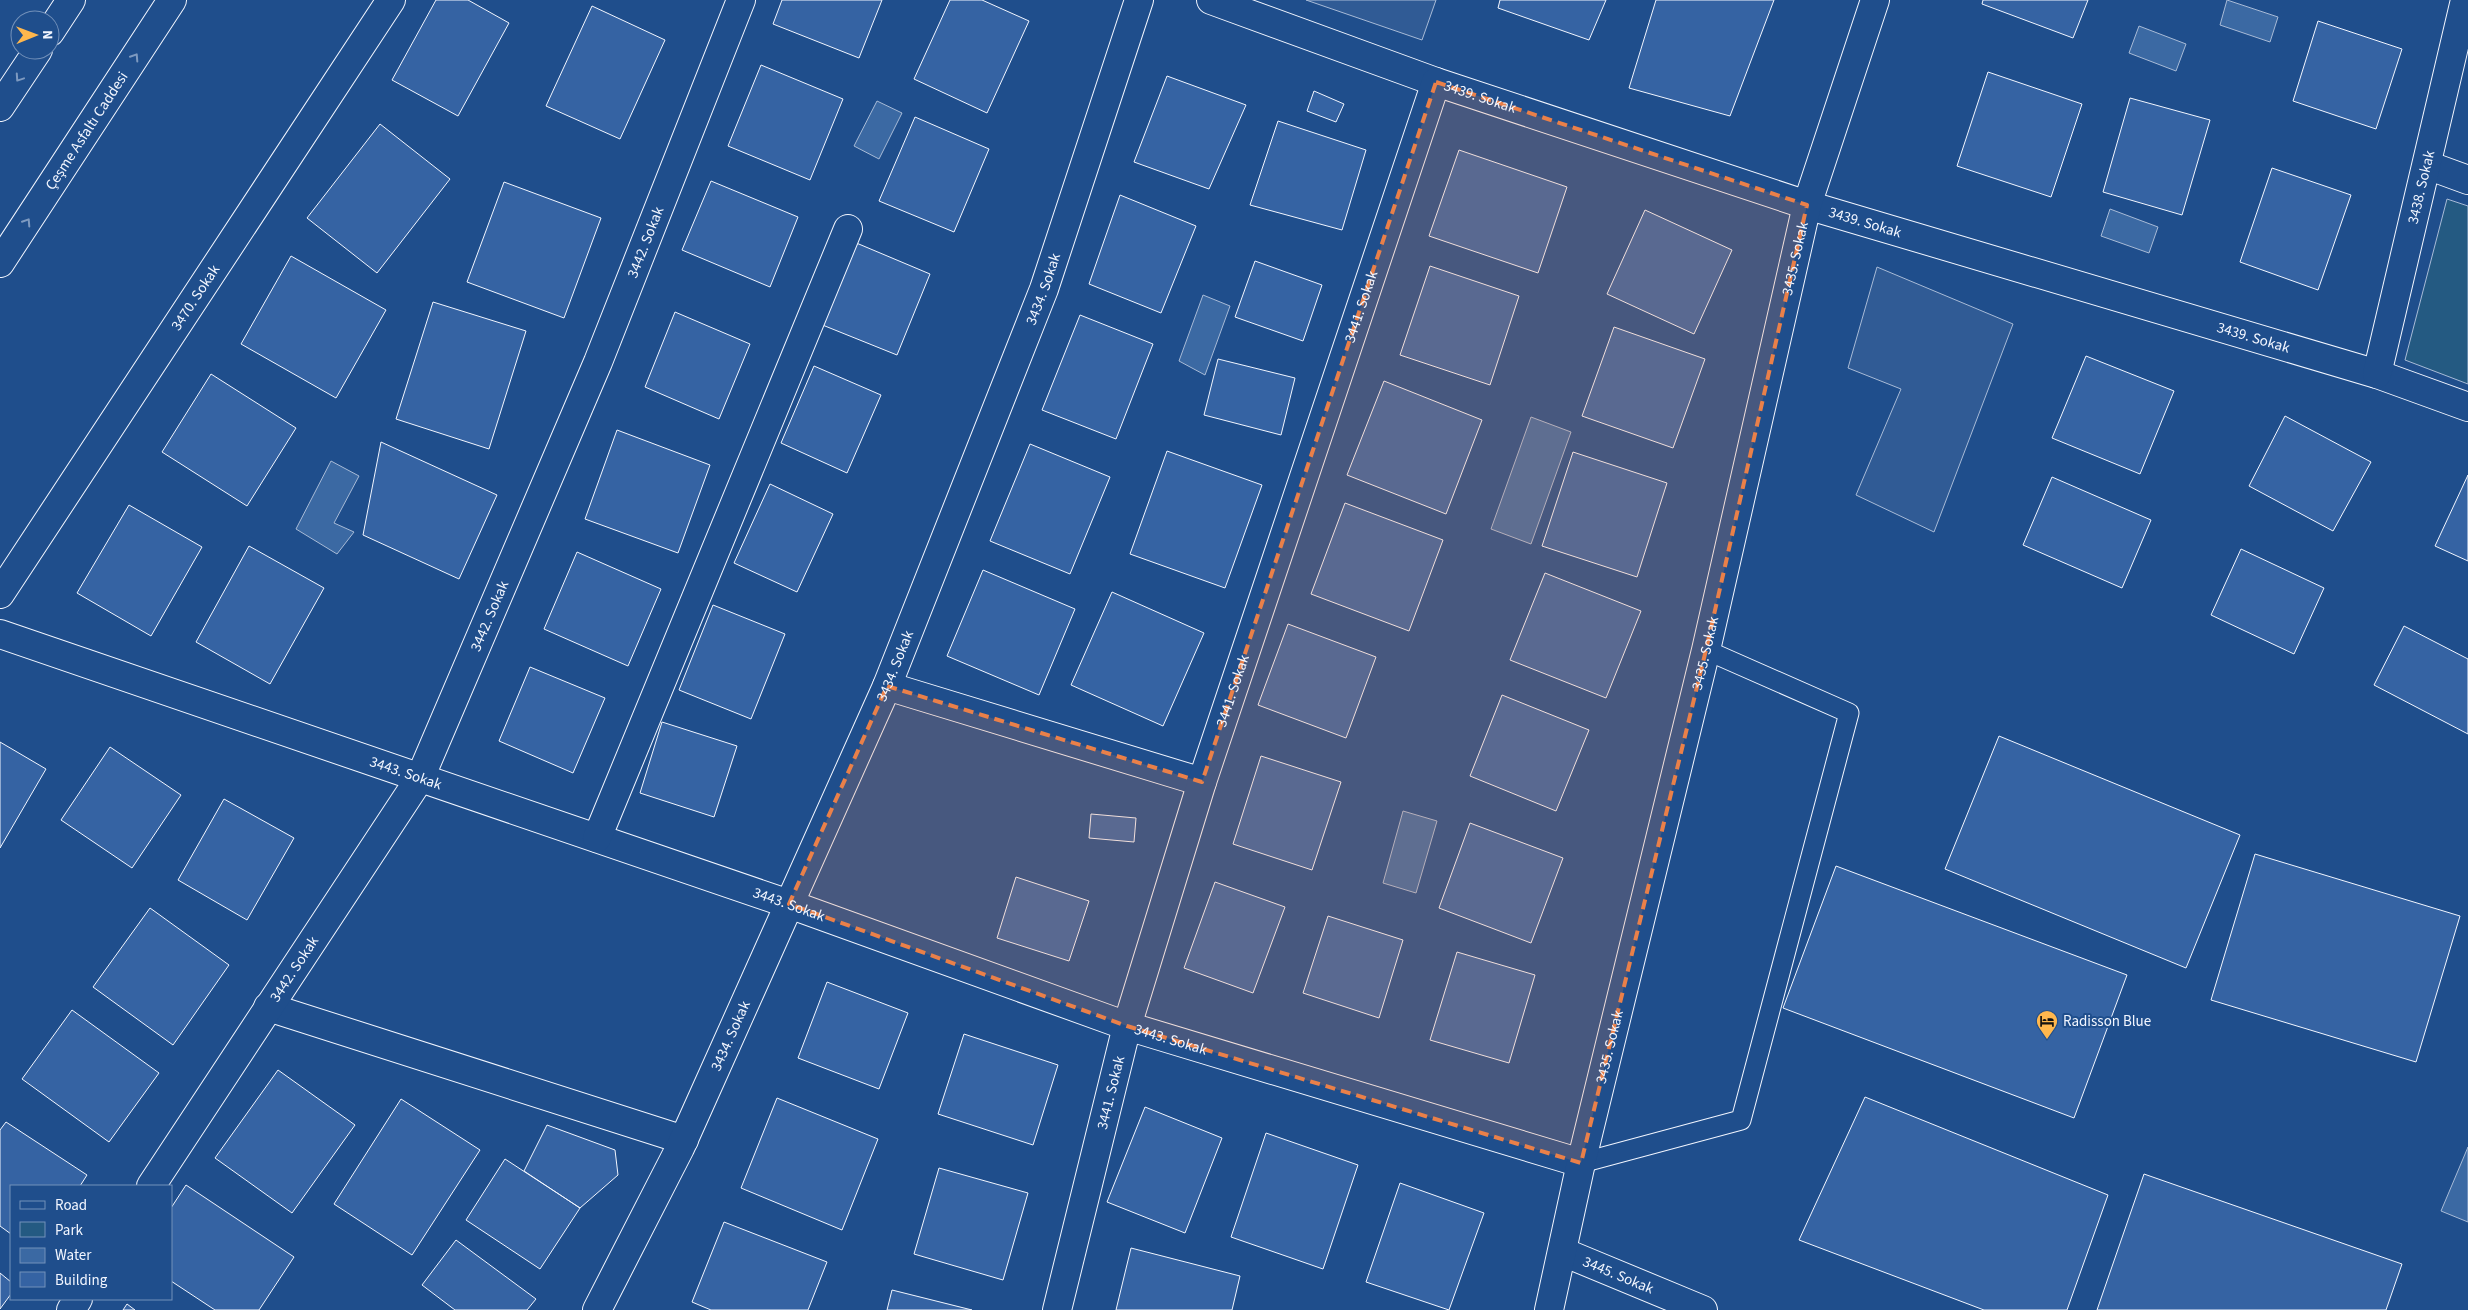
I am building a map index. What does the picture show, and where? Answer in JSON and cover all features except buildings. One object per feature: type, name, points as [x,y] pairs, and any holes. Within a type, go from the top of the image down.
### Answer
[{"type":"main road","points":[[60,17],[71,0]]},
{"type":"main road","name":"Çeşme Asfaltı Caddesi","points":[[0,263],[172,0]]},
{"type":"main road","name":"3470. Sokak","points":[[0,594],[391,0]]},
{"type":"main road","name":"3442. Sokak","points":[[152,1185],[420,778],[598,362],[741,0]]},
{"type":"main road","name":"3434. Sokak","points":[[596,1310],[684,1140],[886,686],[1044,289],[1139,0]]},
{"type":"main road","name":"3439. Sokak","points":[[1211,0],[1436,82],[1807,205],[2377,374],[2468,407]]},
{"type":"main road","name":"3435. Sokak","points":[[1548,1310],[1563,1252],[1581,1163],[1706,650],[1807,205],[1875,0]]},
{"type":"main road","name":"3438. Sokak","points":[[2377,374],[2466,0]]},
{"type":"main road","points":[[0,107],[31,60]]},
{"type":"main road","name":"3441. Sokak","points":[[1057,1310],[1127,1026],[1202,782],[1436,82]]},
{"type":"main road","points":[[2426,165],[2468,180]]},
{"type":"main road","points":[[597,838],[848,229]]},
{"type":"main road","name":"3443. Sokak","points":[[0,634],[789,904],[1127,1026],[1581,1163]]},
{"type":"main road","points":[[886,686],[1202,782]]},
{"type":"main road","points":[[268,1007],[684,1140]]},
{"type":"main road","name":"3445. Sokak","points":[[1563,1252],[1703,1310]]},
{"type":"lane","points":[[1581,1163],[1741,1120],[1849,713],[1706,650]]},
{"type":"highlighted area","points":[[1436,82],[1807,205],[1706,650],[1581,1163],[1127,1026],[789,904],[887,686],[1202,782]]},
{"type":"green space","points":[[2447,199],[2468,206],[2468,384],[2405,360]]},
{"type":"shaded area","points":[[1306,0],[1436,0],[1422,40]]},
{"type":"shaded area","points":[[1877,267],[2013,324],[1934,532],[1856,495],[1901,389],[1848,368]]},
{"type":"water","points":[[2227,0],[2278,17],[2270,42],[2220,25]]},
{"type":"water","points":[[2139,26],[2186,44],[2176,71],[2129,53]]},
{"type":"water","points":[[877,101],[902,113],[879,159],[854,146]]},
{"type":"water","points":[[2110,209],[2158,227],[2149,253],[2101,236]]},
{"type":"water","points":[[1203,295],[1230,306],[1205,375],[1179,361]]},
{"type":"water","points":[[1531,417],[1571,432],[1531,544],[1491,529]]},
{"type":"water","points":[[331,461],[359,476],[334,523],[354,532],[337,554],[296,529]]},
{"type":"water","points":[[1403,811],[1437,821],[1416,893],[1383,883]]},
{"type":"water","points":[[2468,1147],[2468,1222],[2441,1211]]},
{"type":"place","name":"Radisson Blue","points":[[2047,1040]]}]
